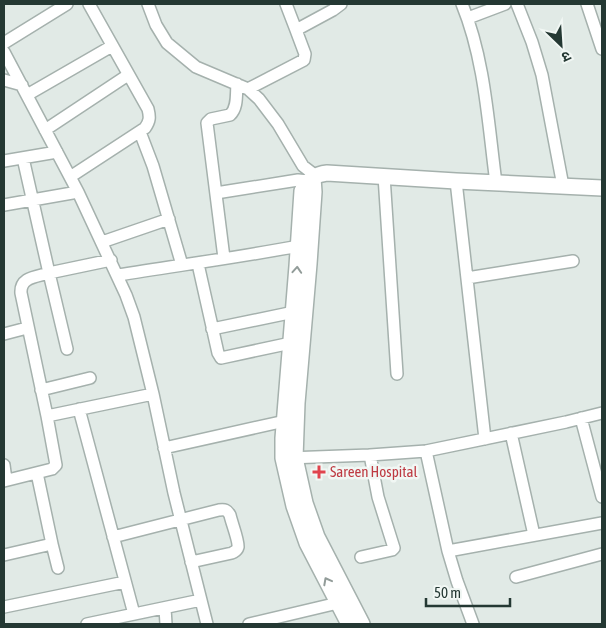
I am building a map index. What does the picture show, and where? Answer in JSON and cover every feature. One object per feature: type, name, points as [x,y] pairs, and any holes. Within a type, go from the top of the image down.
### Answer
[{"type":"street","points":[[4,43],[67,4]]},
{"type":"street","points":[[70,177],[140,132],[149,123],[150,116],[148,109],[89,4]]},
{"type":"street","points":[[148,4],[156,26],[167,43],[183,57],[196,68],[248,89],[259,99],[278,124],[313,179],[291,343],[291,421]]},
{"type":"street","points":[[248,89],[304,60],[305,54],[286,4]]},
{"type":"street","points":[[296,30],[341,4]]},
{"type":"street","points":[[462,4],[468,18],[483,77],[496,183]]},
{"type":"street","points":[[468,18],[505,4]]},
{"type":"street","points":[[517,4],[532,42],[542,75],[562,186]]},
{"type":"street","points":[[587,4],[598,22],[602,50]]},
{"type":"street","points":[[24,90],[112,46]]},
{"type":"street","points":[[4,52],[78,192],[118,275],[134,317],[180,519],[207,624]]},
{"type":"street","points":[[45,130],[128,75]]},
{"type":"street","points":[[4,80],[24,90]]},
{"type":"street","points":[[224,258],[207,123],[208,120],[232,114],[235,108],[237,84]]},
{"type":"street","points":[[140,132],[153,166],[182,265]]},
{"type":"street","points":[[4,161],[57,152]]},
{"type":"street","points":[[23,158],[68,348]]},
{"type":"street","points":[[216,193],[313,179],[327,173],[602,188]]},
{"type":"street","points":[[384,176],[397,374]]},
{"type":"street","points":[[456,181],[485,438]]},
{"type":"street","points":[[4,205],[78,192]]},
{"type":"street","points":[[102,242],[169,219]]},
{"type":"street","points":[[118,275],[198,264],[304,245]]},
{"type":"street","points":[[304,245],[289,458],[294,506],[307,543],[350,624]]},
{"type":"street","points":[[4,465],[5,481],[52,469],[56,466],[20,293],[22,282],[49,273],[111,260]]},
{"type":"street","points":[[467,278],[573,261]]},
{"type":"street","points":[[198,264],[218,354],[221,358],[291,343]]},
{"type":"street","points":[[212,329],[294,312]]},
{"type":"street","points":[[4,334],[27,328]]},
{"type":"street","points":[[41,390],[90,378]]},
{"type":"street","points":[[47,416],[153,394]]},
{"type":"street","points":[[79,409],[134,614]]},
{"type":"street","points":[[289,458],[426,451],[602,413]]},
{"type":"street","points":[[581,418],[602,497]]},
{"type":"street","points":[[164,448],[291,421]]},
{"type":"street","points":[[511,433],[534,535]]},
{"type":"street","points":[[426,451],[456,581],[473,624]]},
{"type":"street","points":[[361,557],[394,548],[378,497],[370,455]]},
{"type":"street","points":[[289,458],[317,536],[362,624]]},
{"type":"street","points":[[37,473],[58,568]]},
{"type":"street","points":[[113,537],[224,509],[228,511],[237,542],[238,547],[236,551],[191,562]]},
{"type":"street","points":[[448,551],[534,535],[601,527]]},
{"type":"street","points":[[4,555],[52,544]]},
{"type":"street","points":[[516,577],[602,554]]},
{"type":"street","points":[[4,608],[125,582]]},
{"type":"street","points":[[87,624],[201,600]]},
{"type":"street","points":[[249,624],[338,603]]},
{"type":"street","points":[[165,608],[166,624]]},
{"type":"place","name":"Sareen Hospital","points":[[319,472]]}]
